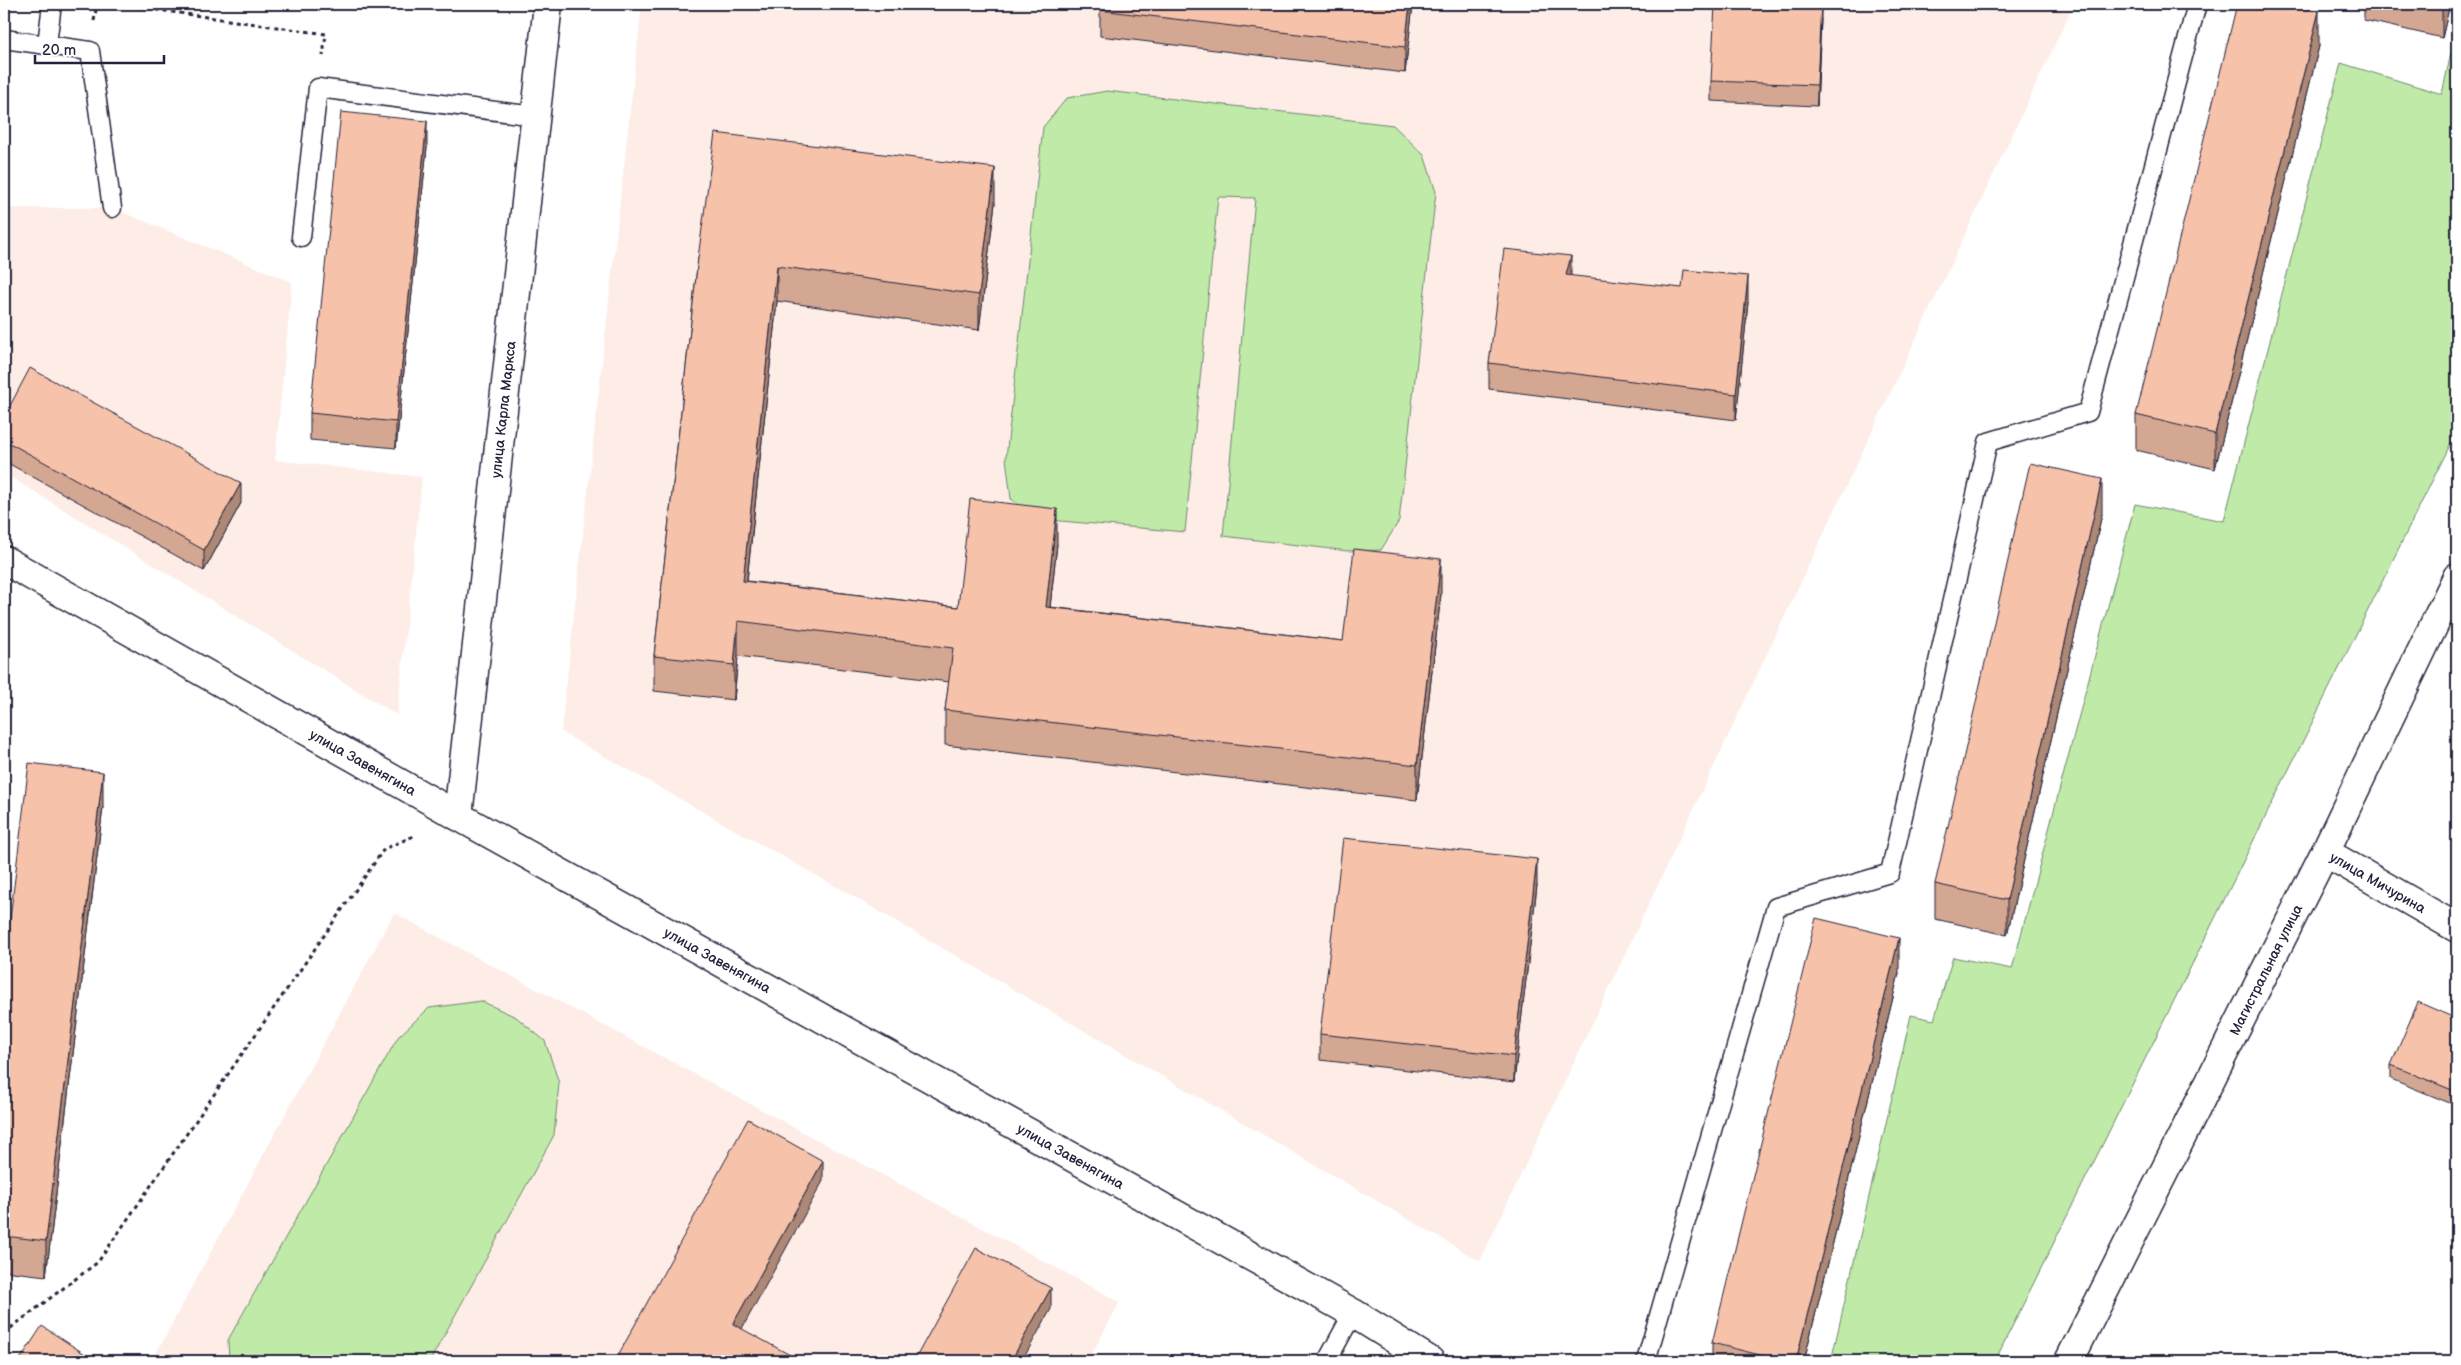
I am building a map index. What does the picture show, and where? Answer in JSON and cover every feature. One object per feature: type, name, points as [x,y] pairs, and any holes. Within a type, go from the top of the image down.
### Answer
[{"type":"street","name":"улица Карла Маркса","points":[[458,816],[548,4]]},
{"type":"street","name":"улица Завенягина","points":[[4,560],[458,816],[1353,1314],[1430,1361]]},
{"type":"street","name":"Магистральная улица","points":[[2069,1361],[2325,852],[2457,578]]},
{"type":"street","name":"улица Мичурина","points":[[2325,852],[2457,928]]},
{"type":"lane","points":[[47,44],[52,4]]},
{"type":"lane","points":[[1646,1361],[1776,907],[1890,873],[1988,442],[2088,412],[2197,4]]},
{"type":"lane","points":[[4,39],[90,51],[112,208]]},
{"type":"lane","points":[[301,237],[318,88],[535,116]]},
{"type":"lane","points":[[1327,1361],[1353,1314]]},
{"type":"path","points":[[116,4],[326,34],[318,88]]},
{"type":"path","points":[[4,1333],[98,1262],[384,850],[458,816]]},
{"type":"shaded area","points":[[642,4],[2074,4],[1480,1261],[853,896],[561,732]]},
{"type":"shaded area","points":[[4,208],[112,208],[292,282],[275,460],[422,477],[397,715],[4,473]]},
{"type":"shaded area","points":[[394,913],[1120,1302],[1088,1361],[152,1361]]},
{"type":"green space","points":[[2457,26],[2457,431],[1995,1361],[1831,1361],[1911,1015],[1934,1020],[1953,957],[2012,969],[2135,504],[2224,521],[2341,63],[2442,94]]},
{"type":"green space","points":[[1107,91],[1393,125],[1424,155],[1436,192],[1399,521],[1381,550],[1348,551],[1223,536],[1255,198],[1218,197],[1185,532],[1038,519],[1011,499],[1006,458],[1043,127],[1067,98]]},
{"type":"green space","points":[[481,1001],[516,1017],[545,1041],[559,1083],[554,1135],[430,1361],[229,1361],[228,1340],[398,1037],[429,1008]]},
{"type":"building","points":[[1101,4],[1410,4],[1405,47],[1100,10]]},
{"type":"building","points":[[1715,4],[1821,4],[1817,85],[1711,81]]},
{"type":"building","points":[[2237,4],[2286,4],[2319,11],[2215,434],[2136,415]]},
{"type":"building","points":[[341,112],[427,121],[396,422],[310,413]]},
{"type":"building","points":[[715,133],[995,168],[979,295],[777,266],[743,581],[958,607],[970,499],[1057,509],[1046,607],[1343,641],[1354,549],[1441,559],[1417,765],[945,710],[953,648],[738,621],[734,665],[654,656],[698,258]]},
{"type":"building","points":[[1504,249],[1571,256],[1566,275],[1682,288],[1684,270],[1748,276],[1736,394],[1489,363]]},
{"type":"building","points":[[30,368],[241,483],[204,550],[4,440],[4,417]]},
{"type":"building","points":[[2030,463],[2102,479],[2007,900],[1935,884]]},
{"type":"building","points":[[29,763],[103,772],[46,1241],[4,1236],[4,968]]},
{"type":"building","points":[[1343,838],[1537,859],[1514,1056],[1320,1034]]},
{"type":"building","points":[[1816,918],[1899,938],[1796,1361],[1784,1361],[1712,1343]]},
{"type":"building","points":[[2418,1002],[2457,1019],[2457,1092],[2391,1065]]},
{"type":"building","points":[[748,1119],[823,1161],[733,1324],[801,1361],[615,1361]]},
{"type":"building","points":[[976,1248],[1051,1288],[1011,1361],[914,1361]]},
{"type":"building","points":[[42,1326],[91,1358],[89,1361],[19,1361]]}]
